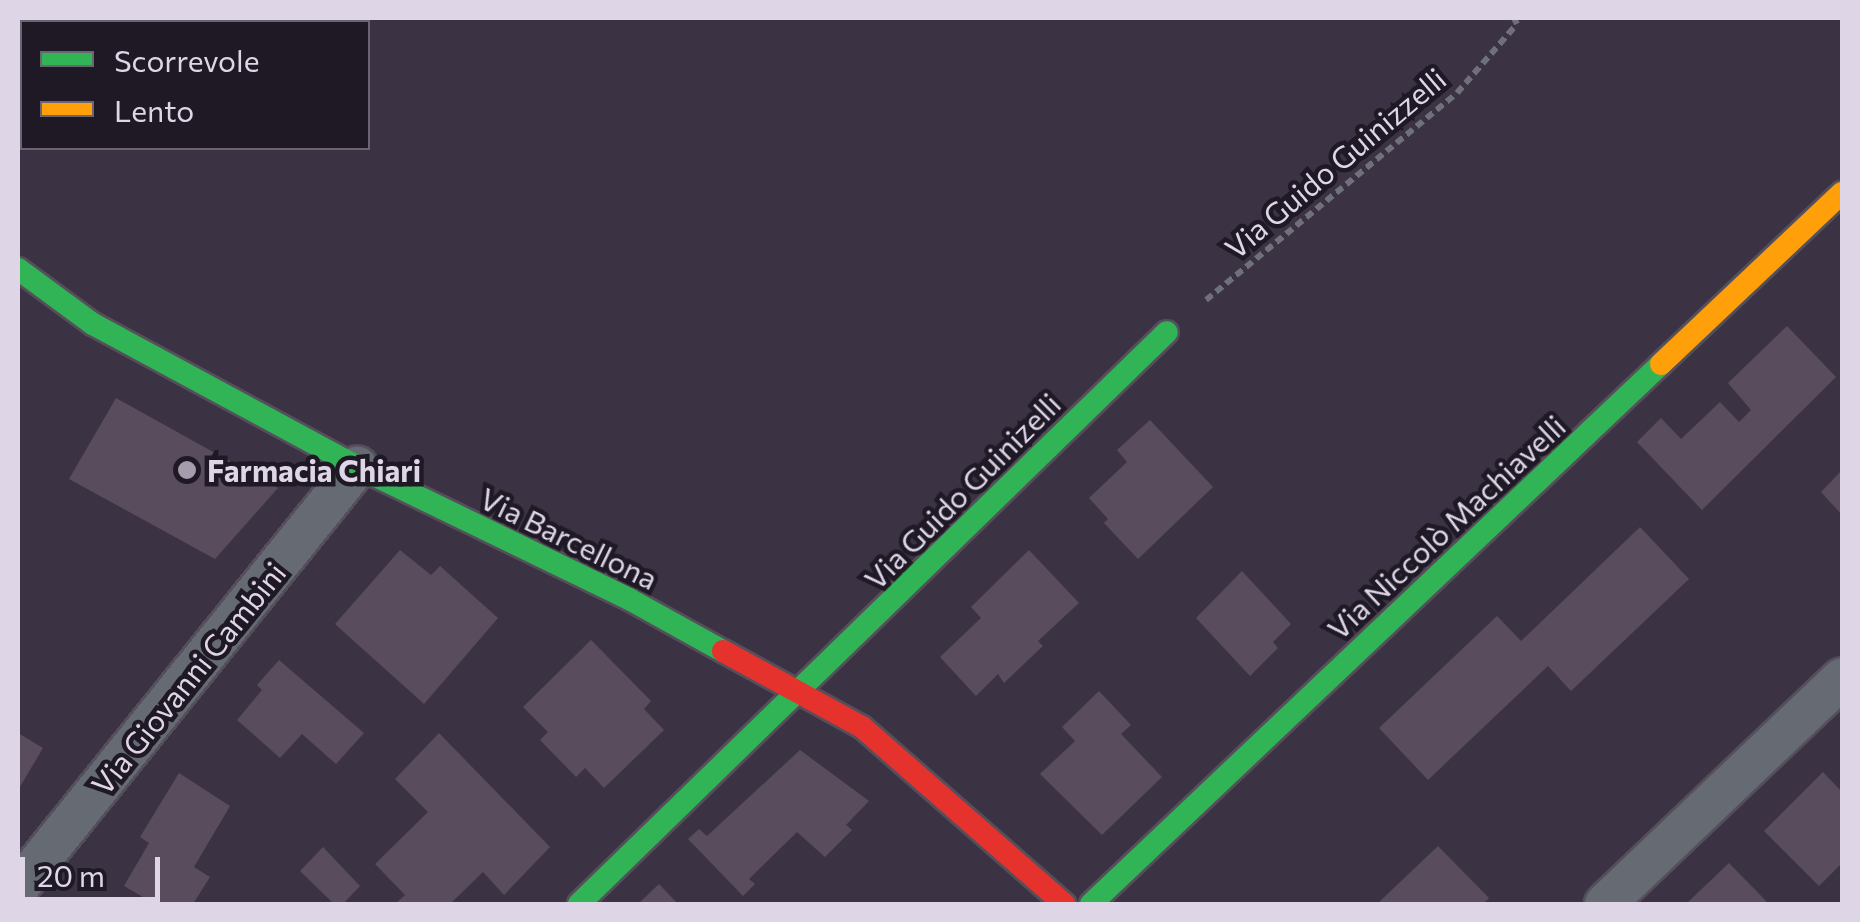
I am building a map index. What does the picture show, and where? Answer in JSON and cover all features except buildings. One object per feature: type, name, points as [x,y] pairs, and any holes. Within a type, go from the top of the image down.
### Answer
[{"type":"street","name":"Via Niccolò Machiavelli","points":[[1091,904],[1842,192]]},
{"type":"street","name":"Via Barcellona","points":[[18,269],[93,324],[357,466],[629,599],[862,728],[1064,904]]},
{"type":"street","name":"Via Guido Guinizelli","points":[[580,904],[1167,332]]},
{"type":"street","name":"Via Giovanni Cambini","points":[[18,888],[357,466]]},
{"type":"street","points":[[1605,904],[1842,678]]},
{"type":"path","name":"Via Guido Guinizzelli","points":[[1167,332],[1457,93],[1516,24],[1514,18]]},
{"type":"traffic: fast","points":[[18,269],[93,324],[357,467],[629,599],[723,651]]},
{"type":"traffic: fast","points":[[579,904],[1167,332]]},
{"type":"traffic: fast","points":[[1091,904],[1661,364]]},
{"type":"traffic: slow","points":[[1661,364],[1842,193]]},
{"type":"traffic: jam","points":[[723,651],[862,727],[1064,904]]},
{"type":"place","name":"Farmacia Chiari","points":[[187,470]]}]
